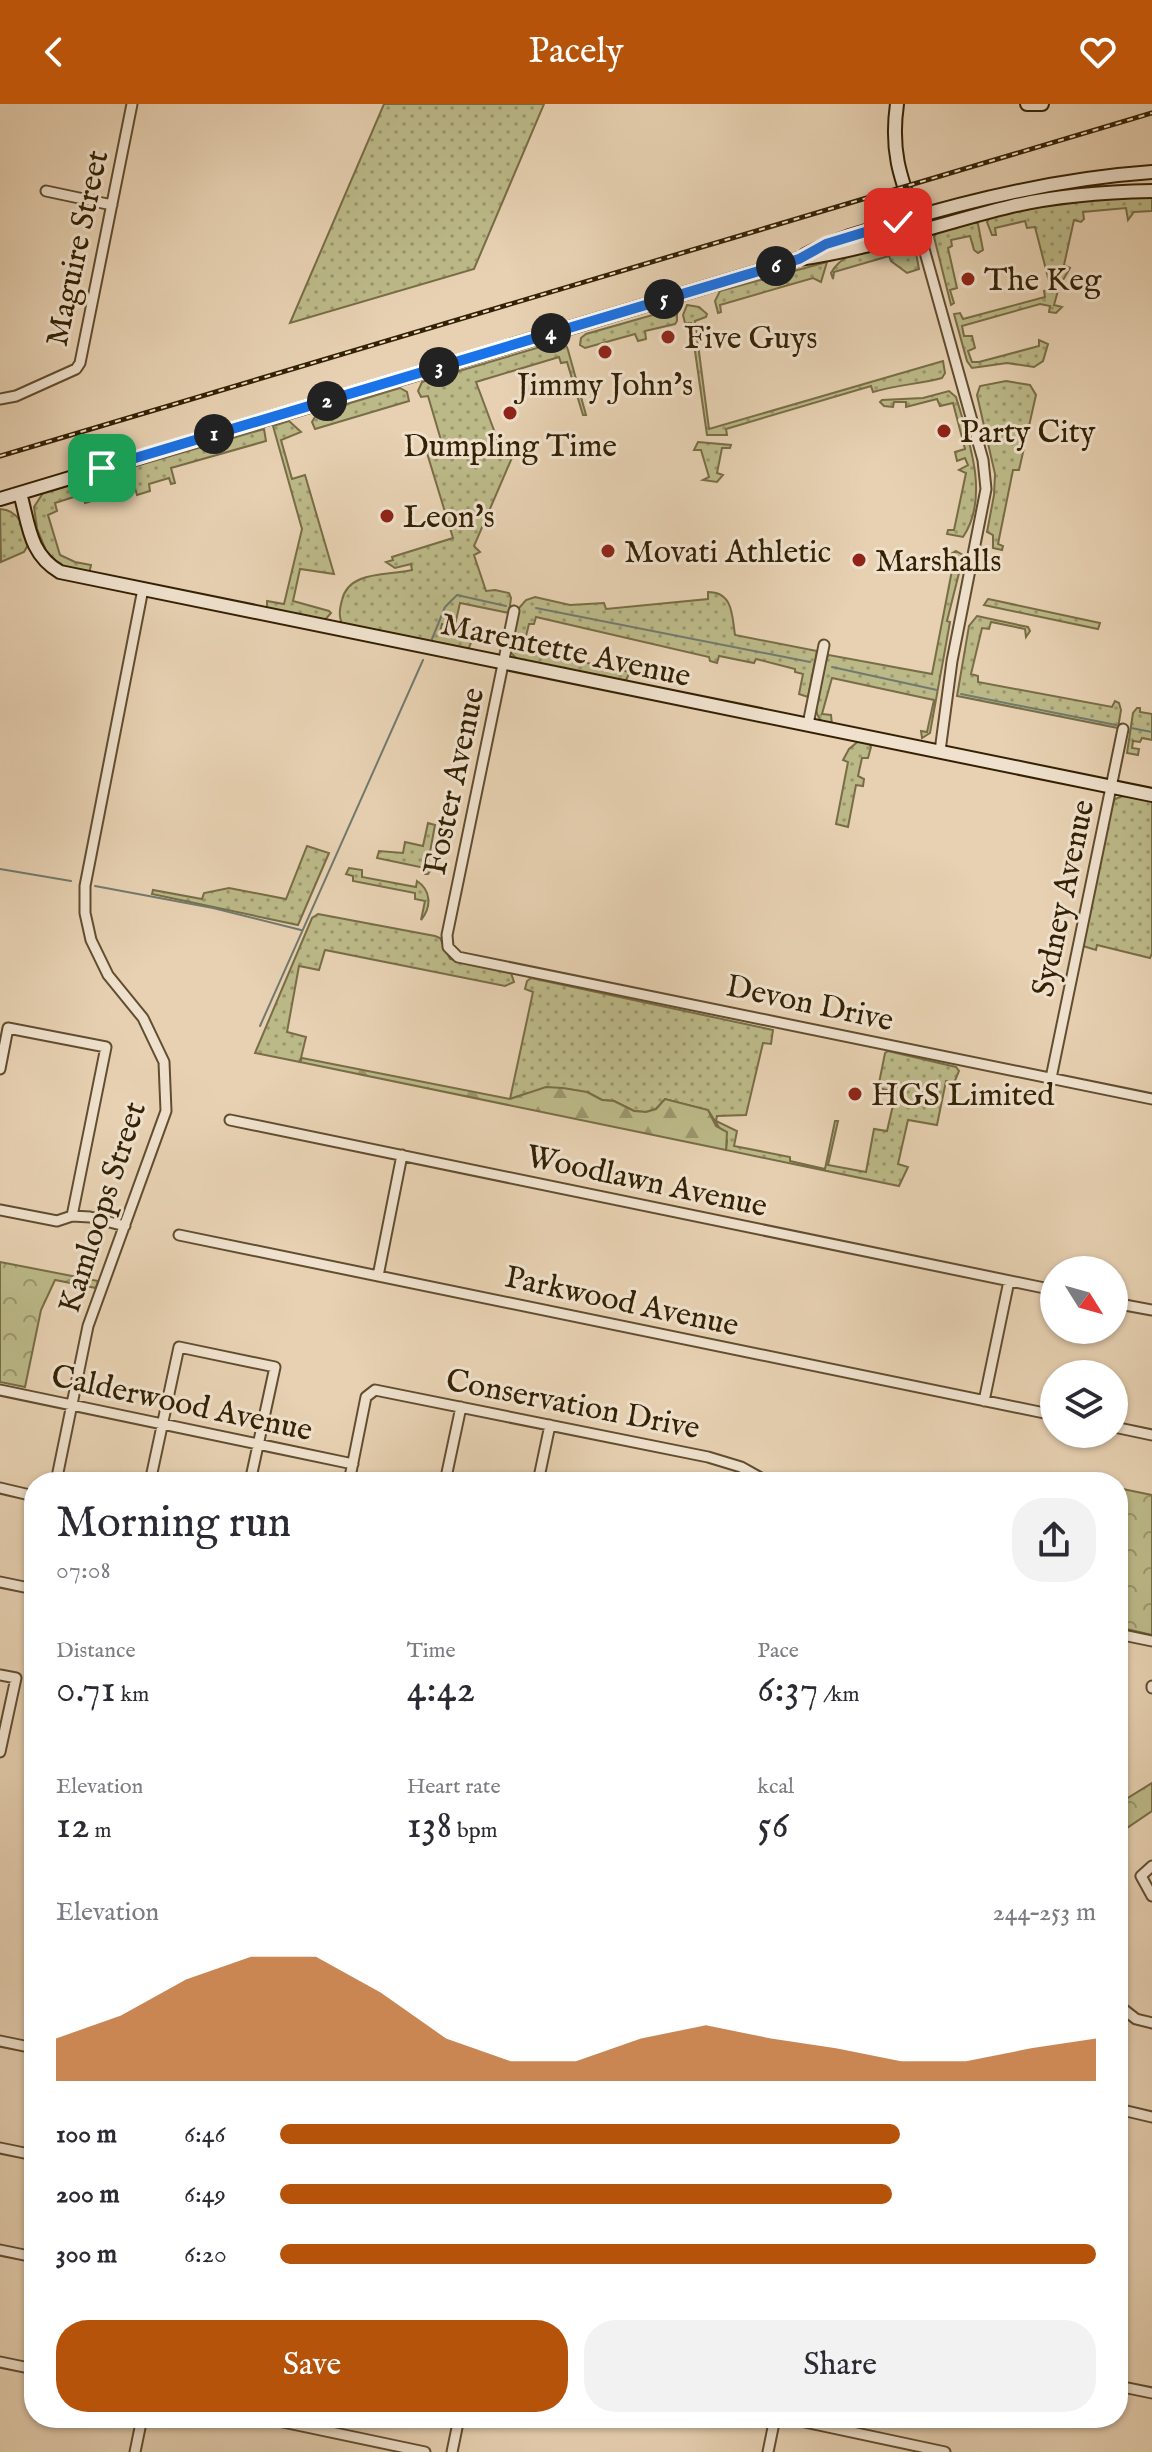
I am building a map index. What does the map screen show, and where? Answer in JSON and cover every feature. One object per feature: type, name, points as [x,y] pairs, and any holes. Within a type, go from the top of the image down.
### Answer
[{"type":"main road","points":[[897,104],[894,152],[919,231]]},
{"type":"main road","points":[[1027,104],[1042,104]]},
{"type":"main road","points":[[799,259],[835,241],[914,217],[1042,186],[1152,172]]},
{"type":"main road","points":[[0,499],[799,259],[850,251],[1056,197],[1152,191]]},
{"type":"main road","name":"Marentette Avenue","points":[[20,493],[36,552],[45,563],[60,572],[1152,795]]},
{"type":"street","name":"Maguire Street","points":[[0,399],[16,396],[76,369],[80,363],[132,104]]},
{"type":"street","points":[[46,191],[112,205]]},
{"type":"street","points":[[919,231],[983,460],[986,489],[952,661],[940,751]]},
{"type":"street","name":"Kamloops Street","points":[[58,1472],[88,1326],[166,1111],[164,1062],[143,1018],[108,975],[91,940],[85,913],[85,886],[143,589]]},
{"type":"street","name":"Foster Avenue","points":[[458,957],[448,947],[447,935],[514,611]]},
{"type":"street","points":[[808,724],[824,645]]},
{"type":"street","name":"Sydney Avenue","points":[[1051,1078],[1123,729]]},
{"type":"street","name":"Devon Drive","points":[[458,957],[1152,1099]]},
{"type":"street","points":[[0,1069],[8,1028],[106,1047],[72,1216]]},
{"type":"street","name":"Woodlawn Avenue","points":[[230,1120],[1040,1287]]},
{"type":"street","points":[[378,1276],[402,1155]]},
{"type":"street","points":[[0,1210],[57,1221],[72,1216],[90,1217],[125,1226]]},
{"type":"street","name":"Parkwood Avenue","points":[[179,1235],[1040,1412]]},
{"type":"street","points":[[984,1401],[1009,1281]]},
{"type":"street","points":[[1128,1306],[1152,1310]]},
{"type":"street","points":[[152,1472],[179,1347],[275,1367],[252,1472]]},
{"type":"street","name":"Calderwood Avenue","points":[[0,1390],[353,1464]]},
{"type":"street","name":"Conservation Drive","points":[[353,1464],[366,1397],[375,1390],[708,1457],[750,1472]]},
{"type":"street","points":[[447,1472],[461,1407]]},
{"type":"street","points":[[540,1472],[550,1425]]},
{"type":"street","points":[[1128,1430],[1152,1435]]},
{"type":"street","points":[[351,1472],[353,1464]]},
{"type":"street","points":[[0,1488],[24,1494]]},
{"type":"street","points":[[0,1582],[24,1587]]},
{"type":"street","points":[[1128,1636],[1152,1641]]},
{"type":"street","points":[[0,1675],[16,1678],[0,1752]]},
{"type":"street","points":[[1152,1866],[1141,1876],[1152,1896]]},
{"type":"street","points":[[1128,2013],[1136,2019],[1152,2023]]},
{"type":"street","points":[[0,2041],[24,2046]]},
{"type":"street","points":[[1128,2111],[1152,2117]]},
{"type":"street","points":[[0,2148],[24,2153]]},
{"type":"street","points":[[0,2250],[24,2255]]},
{"type":"street","points":[[0,2362],[24,2367]]},
{"type":"street","points":[[1128,2388],[1152,2393]]},
{"type":"street","points":[[135,2452],[140,2428]]},
{"type":"street","points":[[311,2428],[425,2452]]},
{"type":"street","points":[[452,2452],[457,2428]]},
{"type":"street","points":[[768,2452],[773,2428]]},
{"type":"street","points":[[833,2428],[945,2452]]},
{"type":"green space","points":[[384,104],[544,104],[474,269],[290,323]]},
{"type":"green space","points":[[1152,196],[1152,211],[1134,212],[1128,220],[1126,208],[1083,212],[1081,222],[1074,220],[1064,265],[1070,268],[1059,287],[1054,305],[1062,307],[1056,313],[1049,312],[1050,306],[1040,304],[962,326],[964,336],[972,336],[975,348],[968,351],[972,362],[1039,346],[1039,340],[1048,344],[1043,361],[1034,367],[1007,363],[972,368],[967,361],[954,314],[960,313],[963,319],[1045,297],[1044,291],[1051,289],[1035,227],[1027,228],[1025,221],[995,228],[996,235],[992,235],[987,222],[990,216],[1061,201]]},
{"type":"green space","points":[[973,221],[978,224],[983,250],[978,253],[974,250],[970,236],[951,240],[952,246],[948,248],[957,288],[950,290],[954,303],[951,305],[934,237],[937,232]]},
{"type":"green space","points":[[899,241],[910,244],[916,253],[919,269],[907,273],[889,256],[834,272],[833,279],[831,273],[843,259]]},
{"type":"green space","points":[[827,262],[821,282],[813,278],[720,305],[721,312],[718,313],[715,301],[720,291]]},
{"type":"green space","points":[[687,305],[699,307],[707,314],[695,321],[709,429],[943,361],[945,373],[942,378],[873,392],[871,386],[726,429],[727,435],[707,435],[691,323],[685,323],[683,315]]},
{"type":"green space","points":[[677,308],[675,324],[645,331],[646,339],[638,341],[635,334],[585,348],[580,345],[581,338],[586,334]]},
{"type":"green space","points":[[557,342],[566,345],[568,350],[586,415],[583,415],[567,362],[561,363],[559,357],[476,382],[498,441],[502,447],[517,443],[516,447],[521,451],[520,455],[514,453],[474,546],[480,552],[474,555],[486,591],[509,593],[509,613],[460,603],[455,625],[442,624],[440,632],[472,640],[468,650],[342,625],[341,604],[346,590],[353,584],[371,576],[412,570],[411,564],[395,568],[386,562],[393,560],[392,557],[453,538],[427,453],[443,447],[428,396],[421,397],[418,391],[422,382]]},
{"type":"green space","points":[[1006,381],[1030,385],[1036,395],[1019,470],[1013,470],[998,544],[1003,546],[1002,550],[993,548],[993,535],[987,532],[995,474],[977,395],[980,386]]},
{"type":"green space","points":[[400,388],[407,392],[409,401],[315,429],[312,422],[317,413]]},
{"type":"green space","points":[[949,391],[956,397],[966,431],[976,486],[971,521],[963,537],[947,534],[948,530],[954,530],[966,473],[959,470],[968,465],[965,458],[957,461],[955,452],[965,449],[953,403],[940,406],[937,399],[906,407],[906,402],[894,402],[893,407],[880,402],[923,398]]},
{"type":"green space","points":[[289,421],[301,432],[281,440],[292,479],[305,475],[334,574],[300,569],[293,601],[329,611],[331,613],[324,621],[267,610],[267,601],[284,604],[302,529],[273,426]]},
{"type":"green space","points":[[264,429],[266,441],[171,468],[175,483],[171,484],[169,478],[149,484],[150,491],[137,495],[135,488],[85,503],[83,494],[55,503],[57,511],[48,515],[60,555],[91,565],[89,574],[60,567],[47,553],[37,529],[34,507],[43,493]]},
{"type":"green space","points":[[698,442],[731,445],[730,448],[722,448],[717,473],[723,475],[717,482],[703,480],[709,477],[701,450],[694,450]]},
{"type":"green space","points":[[0,509],[17,516],[28,545],[24,552],[1,562]]},
{"type":"green space","points":[[956,551],[963,555],[947,621],[950,622],[930,733],[922,738],[921,731],[927,732],[934,700],[832,678],[822,714],[831,715],[832,725],[823,722],[816,708],[829,655],[932,674],[954,560],[949,555]]},
{"type":"green space","points":[[708,592],[727,600],[735,635],[817,651],[808,697],[799,694],[803,674],[795,672],[795,669],[756,659],[754,663],[719,656],[717,663],[710,661],[709,657],[536,617],[534,624],[529,624],[524,644],[531,646],[530,651],[630,672],[625,682],[518,660],[511,653],[519,608],[526,600],[535,597],[570,605],[604,603],[606,609],[708,599]]},
{"type":"green space","points":[[988,599],[1100,623],[1098,629],[984,605]]},
{"type":"green space","points":[[977,616],[1028,627],[1030,631],[1026,637],[1025,629],[991,622],[989,629],[982,628],[971,674],[978,676],[978,682],[1112,707],[1115,701],[1121,710],[1118,728],[957,696],[969,626]]},
{"type":"green space","points":[[1137,708],[1140,712],[1152,714],[1152,740],[1142,738],[1140,742],[1133,741],[1132,748],[1139,749],[1138,755],[1127,753],[1133,713]]},
{"type":"green space","points":[[861,739],[868,740],[871,747],[868,758],[862,758],[858,776],[864,779],[863,786],[856,785],[848,827],[836,824],[848,762],[843,760],[849,749]]},
{"type":"green space","points":[[1128,794],[1152,799],[1150,958],[1097,945],[1096,950],[1083,946],[1112,805],[1115,799]]},
{"type":"green space","points":[[428,823],[435,825],[428,863],[434,865],[428,874],[425,874],[425,868],[377,858],[379,851],[403,853],[405,842],[423,846]]},
{"type":"green space","points":[[307,846],[329,853],[298,925],[152,894],[153,890],[202,899],[204,893],[229,888],[286,899]]},
{"type":"green space","points":[[349,868],[362,870],[362,877],[416,887],[417,881],[427,894],[425,915],[421,920],[425,901],[415,899],[415,893],[353,881],[353,876],[346,874]]},
{"type":"green space","points":[[318,914],[435,936],[440,938],[450,959],[511,973],[514,982],[505,986],[325,950],[319,970],[299,966],[287,1032],[306,1037],[300,1062],[255,1053],[312,918]]},
{"type":"green space","points":[[531,978],[773,1030],[771,1044],[763,1043],[746,1115],[717,1116],[716,1121],[737,1131],[734,1146],[790,1157],[790,1161],[825,1169],[835,1121],[838,1121],[828,1165],[866,1172],[874,1129],[887,1131],[896,1092],[878,1088],[885,1053],[888,1051],[956,1067],[959,1071],[954,1083],[946,1081],[937,1125],[908,1120],[898,1164],[908,1167],[899,1186],[726,1150],[727,1140],[708,1110],[665,1099],[656,1109],[646,1112],[634,1111],[587,1092],[528,1093],[510,1099],[533,992],[525,989]]},
{"type":"green space","points":[[302,1058],[510,1099],[546,1087],[563,1088],[587,1092],[634,1111],[646,1112],[656,1109],[665,1099],[708,1110],[716,1126],[727,1132],[726,1150],[300,1062]]},
{"type":"green space","points":[[0,1262],[98,1281],[96,1288],[55,1280],[41,1310],[25,1387],[0,1382]]},
{"type":"green space","points":[[1128,1490],[1152,1495],[1152,1635],[1128,1629]]},
{"type":"green space","points":[[1152,1783],[1152,1811],[1128,1827],[1128,1798]]},
{"type":"waterway","points":[[432,639],[445,607],[457,595],[506,606]]},
{"type":"waterway","points":[[536,608],[810,662]]},
{"type":"waterway","points":[[260,1026],[423,660]]},
{"type":"waterway","points":[[832,667],[937,690]]},
{"type":"waterway","points":[[961,694],[1116,725]]},
{"type":"waterway","points":[[1131,728],[1152,732]]},
{"type":"waterway","points":[[0,869],[71,881]]},
{"type":"waterway","points":[[95,886],[213,908],[301,930]]},
{"type":"railway","points":[[0,456],[1152,113]]},
{"type":"place","name":"The Keg","points":[[968,279]]},
{"type":"place","name":"Five Guys","points":[[668,337]]},
{"type":"place","name":"Jimmy John's","points":[[605,352]]},
{"type":"place","name":"Dumpling Time","points":[[510,413]]},
{"type":"place","name":"Party City","points":[[944,431]]},
{"type":"place","name":"Leon's","points":[[387,516]]},
{"type":"place","name":"Movati Athletic","points":[[608,551]]},
{"type":"place","name":"Marshalls","points":[[859,560]]},
{"type":"place","name":"HGS Limited","points":[[855,1094]]},
{"type":"route","points":[[102,468],[799,259],[826,244],[898,222]]}]
